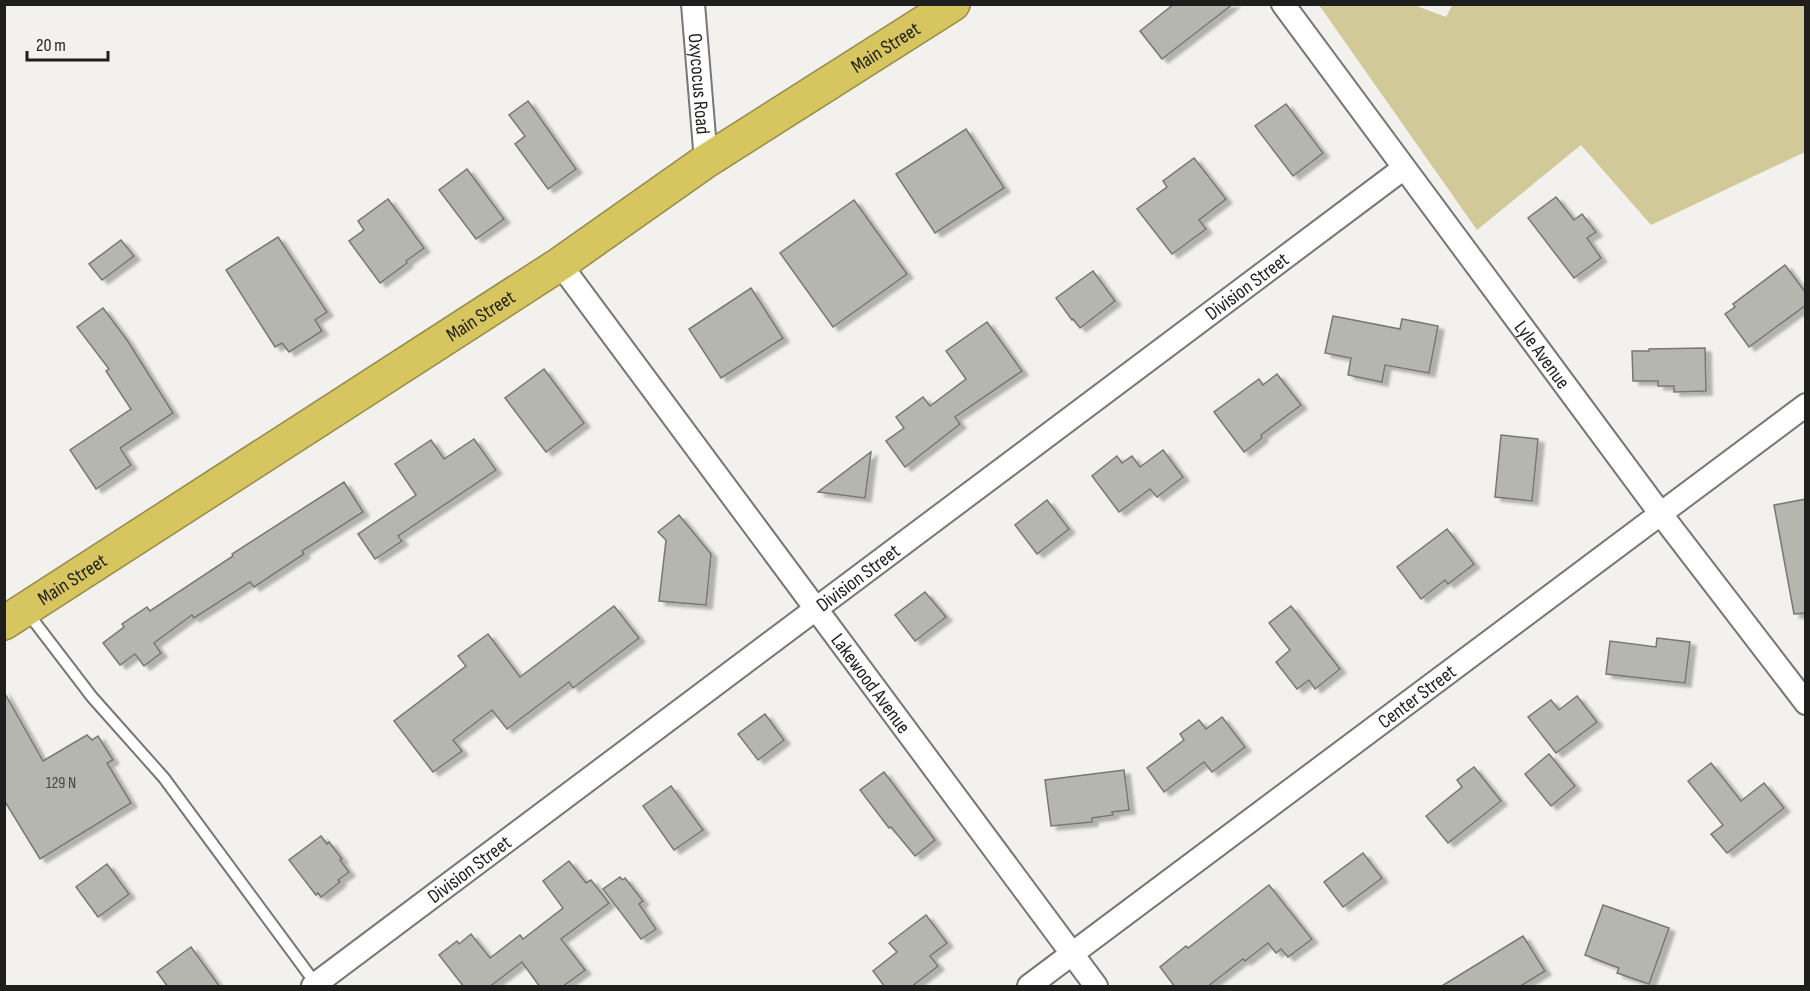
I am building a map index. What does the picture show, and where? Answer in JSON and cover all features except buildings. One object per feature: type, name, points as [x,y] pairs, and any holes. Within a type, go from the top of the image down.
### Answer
[{"type":"highway","name":"Main Street","points":[[15,616],[560,264],[706,161],[953,4]]},
{"type":"street","name":"Oxycocus Road","points":[[693,4],[706,161]]},
{"type":"street","name":"Lyle Avenue","points":[[1283,4],[1660,513],[1806,704]]},
{"type":"street","name":"Division Street","points":[[314,985],[816,611],[1404,168]]},
{"type":"street","name":"Lakewood Avenue","points":[[560,264],[1096,987]]},
{"type":"street","name":"Center Street","points":[[1029,987],[1806,405]]},
{"type":"lane","points":[[15,616],[164,777],[314,985]]},
{"type":"shaded area","points":[[1453,4],[1805,5],[1805,152],[1651,225],[1581,145],[1477,230],[1319,5],[1414,5],[1446,17]]}]
